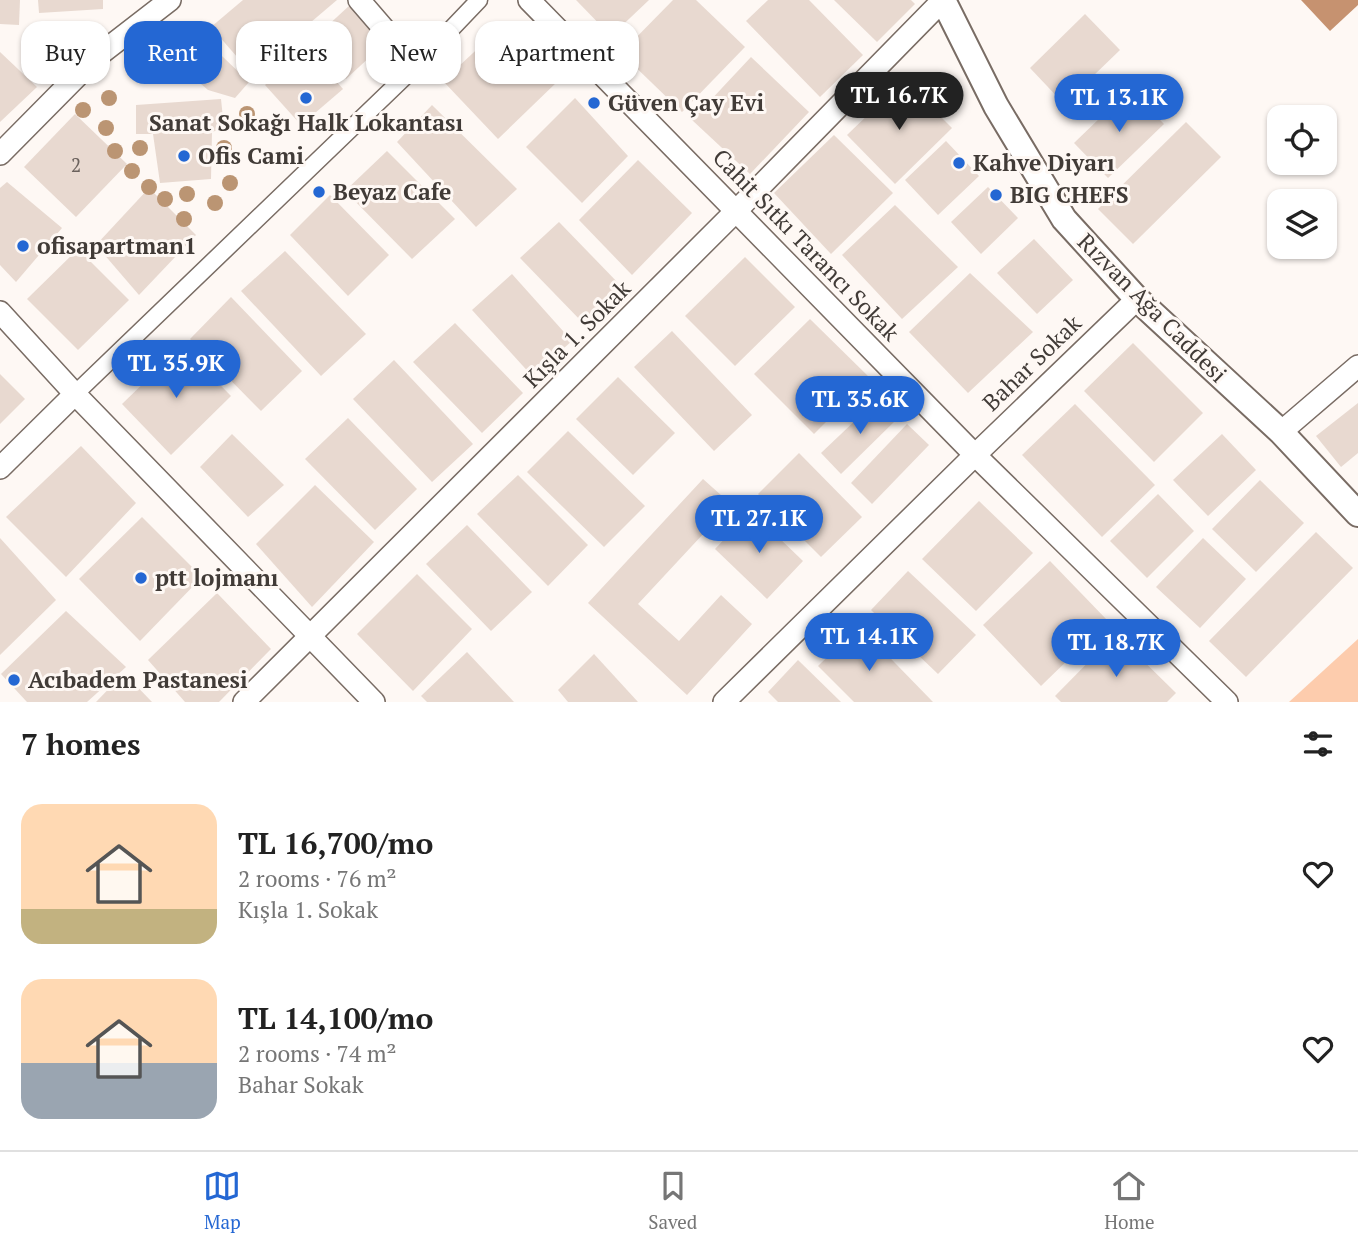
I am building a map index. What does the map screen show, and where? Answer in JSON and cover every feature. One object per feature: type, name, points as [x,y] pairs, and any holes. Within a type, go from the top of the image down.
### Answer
[{"type":"street","points":[[0,154],[95,58],[170,0]]},
{"type":"street","points":[[359,0],[377,21]]},
{"type":"street","points":[[459,21],[479,0]]},
{"type":"street","name":"Cahit Sıtkı Tarancı Sokak","points":[[529,0],[1218,699]]},
{"type":"street","name":"Kışla 1. Sokak","points":[[244,702],[736,211],[943,0]]},
{"type":"street","name":"Rızvan Ağa Caddesi","points":[[943,0],[996,106],[1064,219],[1137,299],[1281,432],[1358,514]]},
{"type":"street","points":[[0,468],[397,84]]},
{"type":"street","name":"Bahar Sokak","points":[[735,698],[975,455],[1137,299]]},
{"type":"street","points":[[0,312],[75,394],[374,702]]},
{"type":"street","points":[[1281,432],[1358,366]]},
{"type":"shaded area","points":[[1301,0],[1358,0],[1358,5],[1330,31]]},
{"type":"shaded area","points":[[1358,639],[1358,702],[1289,702]]},
{"type":"building","points":[[0,0],[20,0],[19,25],[0,24]]},
{"type":"building","points":[[38,0],[103,0],[103,9],[39,13]]},
{"type":"building","points":[[243,0],[337,0],[312,21],[236,21],[236,56],[222,40],[222,21],[218,21]]},
{"type":"building","points":[[576,0],[649,0],[627,21],[596,21]]},
{"type":"building","points":[[673,0],[696,0],[745,47],[682,112],[639,70],[639,35]]},
{"type":"building","points":[[768,0],[809,0],[863,55],[820,97],[746,21]]},
{"type":"building","points":[[834,0],[911,0],[915,4],[877,42]]},
{"type":"building","points":[[350,5],[366,21],[366,60],[352,73],[352,21],[333,21]]},
{"type":"building","points":[[1085,14],[1120,50],[1064,104],[1030,68]]},
{"type":"building","points":[[475,51],[475,84],[555,84],[498,139],[446,84],[461,84],[461,64]]},
{"type":"building","points":[[0,52],[21,72],[21,84],[34,84],[37,87],[0,122]]},
{"type":"building","points":[[222,56],[236,70],[236,84],[247,84],[235,98],[208,90],[201,84],[222,84]]},
{"type":"building","points":[[751,57],[809,112],[750,174],[692,120]]},
{"type":"building","points":[[904,80],[952,128],[895,184],[847,135]]},
{"type":"building","points":[[339,84],[343,89],[301,125],[265,85]]},
{"type":"building","points":[[1130,89],[1164,124],[1108,178],[1074,143]]},
{"type":"building","points":[[575,98],[628,156],[582,203],[526,147]]},
{"type":"building","name":"Ofis Cami","points":[[221,99],[224,128],[212,132],[211,179],[160,183],[153,134],[136,134],[136,105]]},
{"type":"building","points":[[432,105],[517,189],[476,227],[397,142]]},
{"type":"building","points":[[75,114],[127,164],[76,217],[24,167]]},
{"type":"building","points":[[1186,122],[1221,157],[1133,244],[1098,209]]},
{"type":"building","points":[[834,135],[893,193],[831,254],[774,193]]},
{"type":"building","points":[[946,141],[979,176],[938,215],[905,180]]},
{"type":"building","points":[[387,151],[455,219],[412,259],[345,191]]},
{"type":"building","points":[[638,160],[692,213],[632,275],[579,220]]},
{"type":"building","name":"ofisapartman1","points":[[7,182],[62,228],[16,282],[0,265],[0,188]]},
{"type":"building","points":[[988,187],[1018,218],[981,254],[951,222]]},
{"type":"building","points":[[149,188],[196,235],[139,295],[96,245]]},
{"type":"building","points":[[330,195],[389,255],[348,296],[290,235]]},
{"type":"building","points":[[895,205],[958,267],[902,319],[842,255]]},
{"type":"building","points":[[559,222],[622,287],[585,325],[520,258]]},
{"type":"building","points":[[1034,239],[1073,280],[1037,314],[997,273]]},
{"type":"building","points":[[78,249],[129,300],[78,350],[27,299]]},
{"type":"building","points":[[285,251],[366,334],[321,376],[241,291]]},
{"type":"building","points":[[745,257],[795,307],[735,366],[685,316]]},
{"type":"building","points":[[970,273],[1033,332],[968,393],[909,332]]},
{"type":"building","points":[[512,274],[572,341],[532,376],[472,310]]},
{"type":"building","points":[[231,297],[302,371],[261,411],[190,339]]},
{"type":"building","points":[[810,319],[870,378],[814,434],[754,374]]},
{"type":"building","points":[[455,323],[523,393],[482,433],[413,362]]},
{"type":"building","points":[[672,331],[752,415],[714,451],[634,367]]},
{"type":"building","points":[[1133,343],[1203,413],[1154,462],[1084,391]]},
{"type":"building","points":[[182,346],[231,396],[171,455],[122,404]]},
{"type":"building","points":[[394,360],[473,444],[432,482],[353,399]]},
{"type":"building","points":[[0,374],[25,399],[0,424]]},
{"type":"building","points":[[618,377],[675,433],[633,475],[576,419]]},
{"type":"building","points":[[879,398],[898,418],[841,474],[821,453]]},
{"type":"building","points":[[1358,403],[1358,453],[1341,467],[1316,436]]},
{"type":"building","points":[[1075,404],[1155,485],[1102,537],[1022,455]]},
{"type":"building","points":[[348,418],[417,489],[375,530],[305,459]]},
{"type":"building","points":[[907,424],[929,445],[872,504],[851,483]]},
{"type":"building","points":[[568,431],[645,506],[604,547],[527,472]]},
{"type":"building","points":[[232,434],[284,485],[248,517],[200,467]]},
{"type":"building","points":[[1222,434],[1256,470],[1208,516],[1173,480]]},
{"type":"building","points":[[81,446],[136,503],[66,577],[6,517]]},
{"type":"building","points":[[799,453],[862,517],[821,557],[758,494]]},
{"type":"building","points":[[518,475],[588,545],[548,586],[477,514]]},
{"type":"building","points":[[703,479],[731,504],[638,604],[679,641],[721,595],[752,624],[687,695],[588,603]]},
{"type":"building","points":[[1260,480],[1304,523],[1256,572],[1212,529]]},
{"type":"building","points":[[315,485],[374,542],[312,607],[256,544]]},
{"type":"building","points":[[1158,494],[1194,531],[1147,578],[1110,541]]},
{"type":"building","points":[[979,501],[1033,553],[976,611],[922,559]]},
{"type":"building","points":[[751,511],[803,561],[767,599],[715,549]]},
{"type":"building","name":"ptt lojmanı","points":[[142,517],[202,577],[140,641],[79,579]]},
{"type":"building","points":[[467,525],[532,592],[491,631],[426,564]]},
{"type":"building","points":[[1316,532],[1353,568],[1246,677],[1209,641]]},
{"type":"building","points":[[0,538],[56,600],[0,655]]},
{"type":"building","points":[[1203,538],[1246,579],[1200,628],[1156,587]]},
{"type":"building","points":[[1050,561],[1108,621],[1041,686],[983,625]]},
{"type":"building","points":[[908,571],[976,635],[938,674],[871,610]]},
{"type":"building","points":[[417,574],[472,629],[413,691],[357,634]]},
{"type":"building","points":[[217,593],[271,649],[219,702],[185,702],[148,660]]},
{"type":"building","points":[[66,611],[126,667],[87,702],[27,702],[1,674]]},
{"type":"building","points":[[859,626],[933,702],[854,702],[818,666]]},
{"type":"building","points":[[1116,634],[1176,693],[1167,702],[1061,702],[1055,696]]},
{"type":"building","points":[[467,652],[514,702],[427,702],[421,696]]},
{"type":"building","points":[[594,654],[638,702],[568,702],[558,690]]},
{"type":"building","points":[[798,660],[841,702],[778,702],[768,692]]},
{"type":"building","points":[[124,673],[152,702],[96,702]]},
{"type":"place","name":"Sanat Sokağı Halk Lokantası","points":[[306,98]]},
{"type":"place","name":"Güven Çay Evi","points":[[594,103]]},
{"type":"place","name":"Ofis Cami","points":[[184,156]]},
{"type":"place","name":"Kahve Diyarı","points":[[959,163]]},
{"type":"place","name":"Beyaz Cafe","points":[[319,192]]},
{"type":"place","name":"BIG CHEFS","points":[[996,195]]},
{"type":"place","name":"ofisapartman1","points":[[23,246]]},
{"type":"place","name":"ptt lojmanı","points":[[141,578]]},
{"type":"place","name":"Acıbadem Pastanesi","points":[[14,680]]}]
